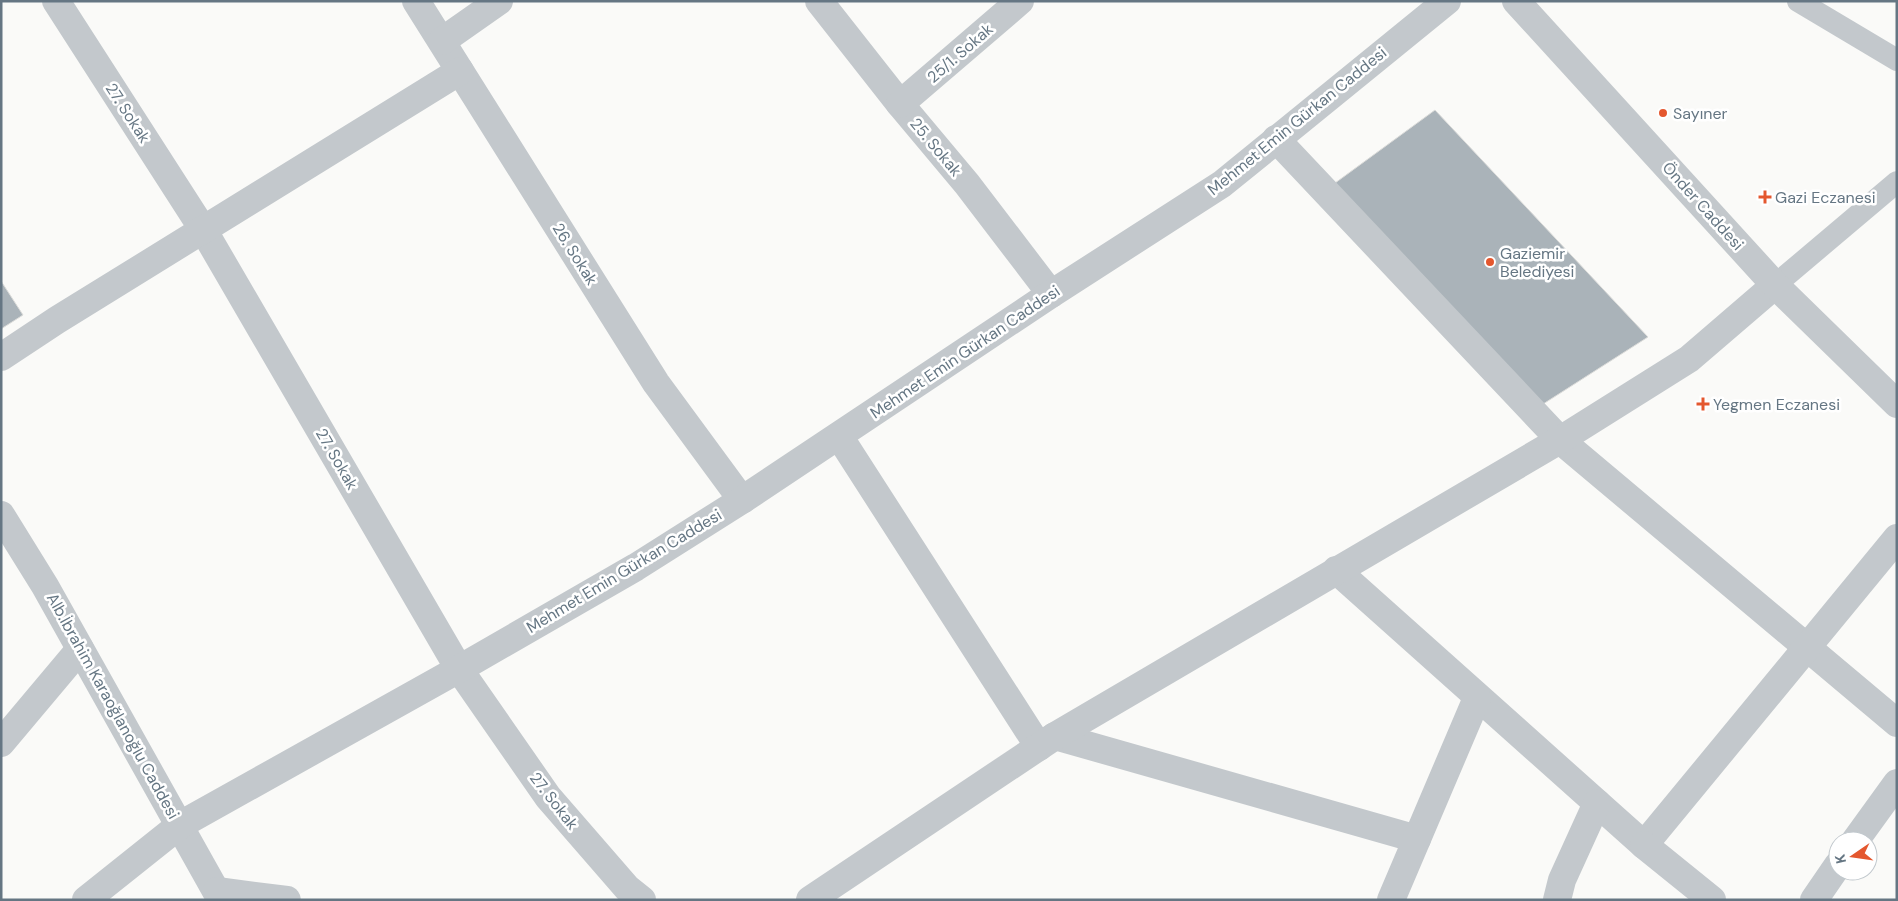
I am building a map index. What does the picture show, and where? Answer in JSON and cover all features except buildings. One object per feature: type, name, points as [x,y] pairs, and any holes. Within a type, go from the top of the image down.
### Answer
[{"type":"street","name":"27. Sokak","points":[[56,1],[204,231],[459,669],[548,796],[627,888],[642,900]]},
{"type":"street","name":"26. Sokak","points":[[416,1],[656,383],[742,500]]},
{"type":"street","points":[[442,41],[499,1]]},
{"type":"street","name":"25. Sokak","points":[[819,1],[900,104],[967,184],[1051,294]]},
{"type":"street","name":"25/1. Sokak","points":[[900,104],[1020,1]]},
{"type":"street","name":"Mehmet Emin Gürkan Caddesi","points":[[86,900],[180,825],[459,669],[636,567],[742,500],[1051,294],[1222,184],[1447,1]]},
{"type":"street","name":"Önder Caddesi","points":[[1516,1],[1775,285],[1897,404]]},
{"type":"street","points":[[1798,1],[1897,60]]},
{"type":"street","points":[[1,357],[460,71]]},
{"type":"street","points":[[1276,139],[1560,440],[1897,724]]},
{"type":"street","points":[[810,900],[1047,741],[1560,440],[1689,359],[1897,182]]},
{"type":"street","points":[[839,436],[1047,741],[1417,839]]},
{"type":"street","name":"Alb.İbrahim Karaoğlanoğlu Caddesi","points":[[4,525],[45,586],[219,896]]},
{"type":"street","points":[[1644,845],[1897,538]]},
{"type":"street","points":[[1336,570],[1477,698],[1644,845],[1712,900]]},
{"type":"street","points":[[1,743],[80,650]]},
{"type":"street","points":[[1391,900],[1477,698]]},
{"type":"street","points":[[1862,831],[1897,783]]},
{"type":"street","points":[[1557,900],[1562,880],[1597,803]]},
{"type":"street","points":[[1814,900],[1828,880]]},
{"type":"street","points":[[219,896],[287,900]]},
{"type":"place","name":"Sayıner","points":[[1663,113]]},
{"type":"place","name":"Gazi Eczanesi","points":[[1765,197]]},
{"type":"place","name":"Gaziemir Belediyesi","points":[[1490,262]]},
{"type":"place","name":"Yegmen Eczanesi","points":[[1703,404]]}]
